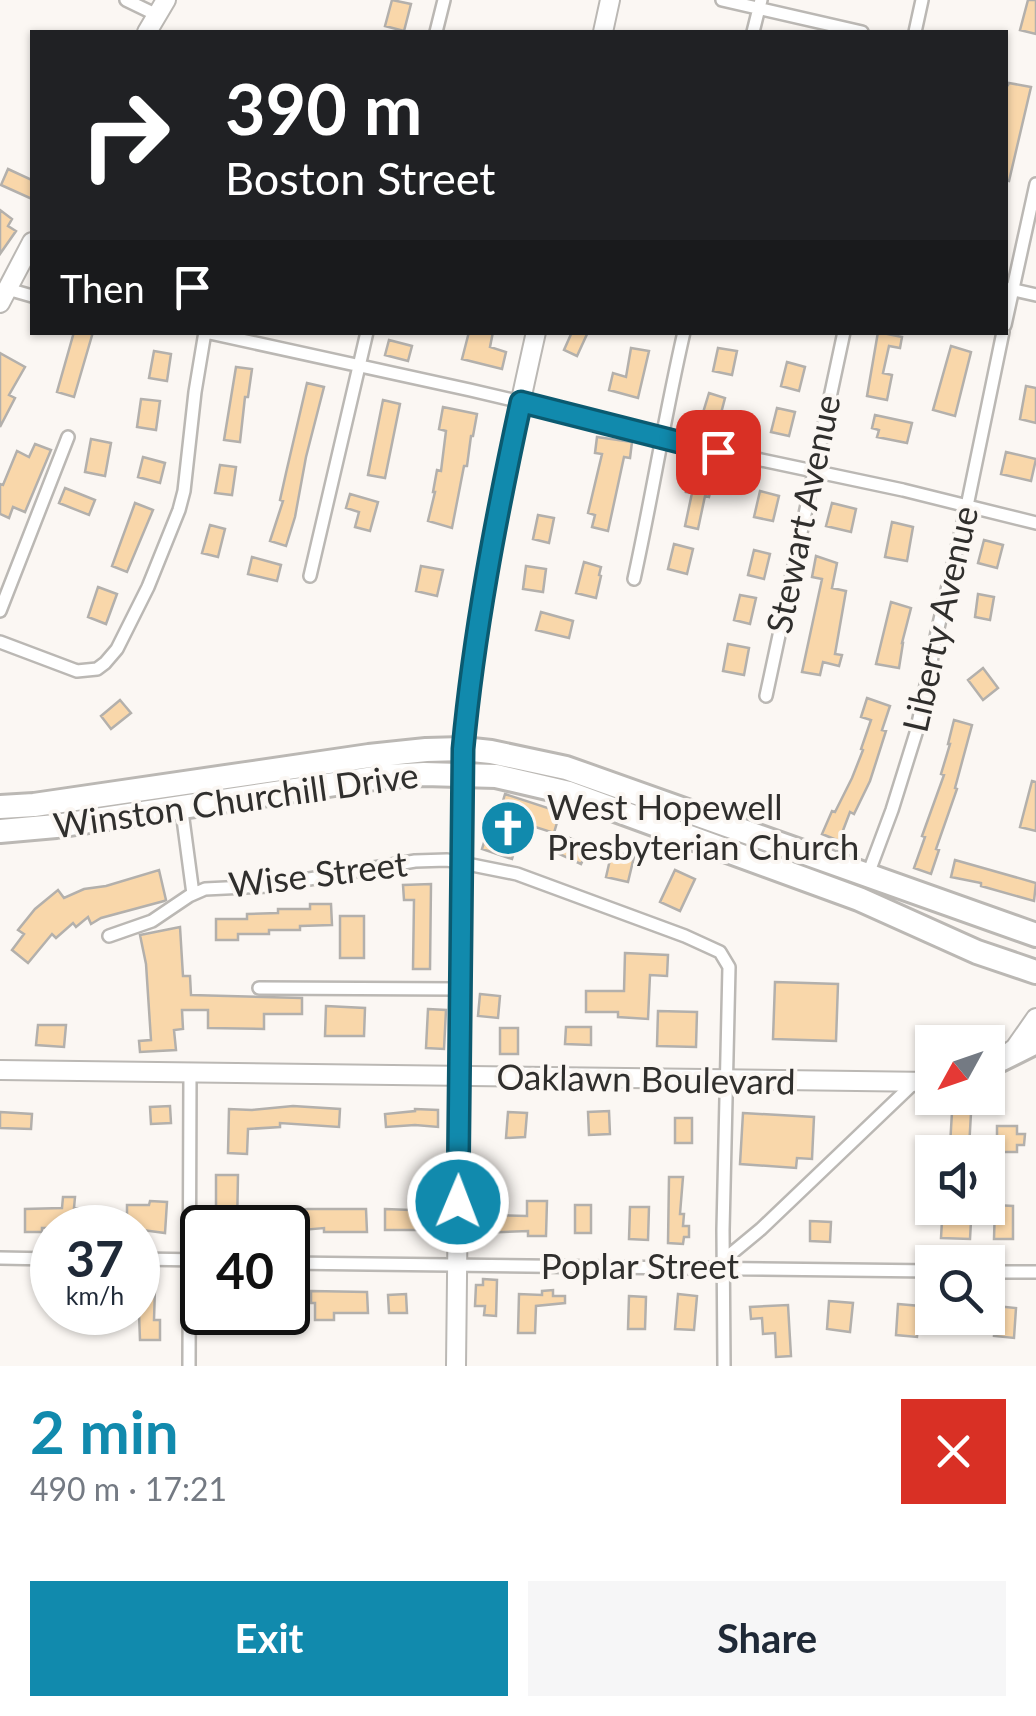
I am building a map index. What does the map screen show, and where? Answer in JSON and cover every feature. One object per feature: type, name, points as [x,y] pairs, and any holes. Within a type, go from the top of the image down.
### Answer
[{"type":"highway","name":"Winston Churchill Drive","points":[[0,831],[56,826],[180,795],[369,756],[463,749],[566,768],[1036,936]]},
{"type":"highway","name":"Winston Churchill Drive","points":[[0,807],[388,776],[496,776],[568,793],[858,899],[977,952],[1036,972]]},
{"type":"highway","points":[[1005,1058],[1036,1042]]},
{"type":"street","points":[[126,0],[161,8],[148,30]]},
{"type":"street","points":[[436,30],[444,0]]},
{"type":"street","points":[[603,30],[610,0]]},
{"type":"street","points":[[722,0],[760,5],[854,30]]},
{"type":"street","points":[[915,30],[922,0]]},
{"type":"street","points":[[754,30],[760,5]]},
{"type":"street","name":"Liberty Avenue","points":[[1009,288],[1036,184]]},
{"type":"street","points":[[30,245],[2,293],[30,296]]},
{"type":"street","points":[[1009,288],[1036,295]]},
{"type":"street","points":[[0,642],[77,672],[97,669],[117,648],[179,510],[204,335]]},
{"type":"street","points":[[218,335],[1036,522]]},
{"type":"street","points":[[310,576],[366,335]]},
{"type":"street","points":[[456,1366],[463,749],[488,563],[535,335]]},
{"type":"street","points":[[634,579],[683,335]]},
{"type":"street","name":"Stewart Avenue","points":[[766,696],[843,335]]},
{"type":"street","name":"Liberty Avenue","points":[[858,899],[916,732],[1003,335]]},
{"type":"street","points":[[0,611],[68,437]]},
{"type":"street","points":[[109,936],[152,921],[193,894],[180,795]]},
{"type":"street","name":"Wise Street","points":[[193,894],[218,888],[268,886],[415,861],[447,860],[517,874],[720,952],[730,966],[727,1080]]},
{"type":"street","points":[[259,988],[459,989]]},
{"type":"street","points":[[1005,1056],[1036,1018]]},
{"type":"street","name":"Oaklawn Boulevard","points":[[0,1070],[915,1082]]},
{"type":"street","points":[[189,1205],[190,1073]]},
{"type":"street","points":[[724,1366],[727,1080]]},
{"type":"street","points":[[723,1267],[732,1253],[915,1090]]},
{"type":"street","points":[[0,1258],[30,1259]]},
{"type":"street","name":"Poplar Street","points":[[310,1263],[915,1271]]},
{"type":"street","points":[[1005,1272],[1036,1272]]},
{"type":"street","points":[[189,1335],[189,1366]]},
{"type":"building","points":[[392,0],[411,4],[404,30],[385,26]]},
{"type":"building","points":[[1028,0],[1036,0],[1036,34],[1020,30]]},
{"type":"building","points":[[1008,85],[1031,87],[1009,181],[1008,181]]},
{"type":"building","points":[[8,169],[30,179],[30,198],[1,185]]},
{"type":"building","points":[[0,210],[12,219],[8,226],[16,231],[0,254]]},
{"type":"building","points":[[73,335],[92,335],[74,397],[57,392]]},
{"type":"building","points":[[468,335],[492,335],[490,347],[506,352],[502,369],[462,359]]},
{"type":"building","points":[[571,335],[587,335],[577,356],[564,350]]},
{"type":"building","points":[[877,335],[902,337],[900,348],[889,346],[883,373],[892,375],[887,400],[867,396]]},
{"type":"building","points":[[389,340],[412,346],[408,361],[385,355]]},
{"type":"building","points":[[951,346],[971,352],[955,416],[933,410]]},
{"type":"building","points":[[631,348],[649,351],[638,398],[609,390],[613,373],[626,377]]},
{"type":"building","points":[[718,348],[737,351],[732,375],[713,371]]},
{"type":"building","points":[[154,351],[171,354],[167,381],[149,378]]},
{"type":"building","points":[[0,353],[25,367],[9,395],[15,398],[0,427]]},
{"type":"building","points":[[787,362],[805,367],[799,391],[781,386]]},
{"type":"building","points":[[236,367],[252,369],[240,442],[224,440]]},
{"type":"building","points":[[307,383],[324,387],[286,546],[270,541],[283,501],[280,500]]},
{"type":"building","points":[[1026,386],[1036,388],[1036,423],[1020,419]]},
{"type":"building","points":[[709,393],[725,398],[719,421],[702,416]]},
{"type":"building","points":[[141,399],[160,401],[156,430],[137,427]]},
{"type":"building","points":[[383,400],[400,404],[385,478],[368,475]]},
{"type":"building","points":[[443,407],[477,414],[452,528],[428,521],[437,470],[441,471],[446,431],[439,429]]},
{"type":"building","points":[[777,408],[795,412],[789,436],[771,432]]},
{"type":"building","points":[[875,415],[912,423],[907,443],[877,437],[879,430],[872,428]]},
{"type":"building","points":[[597,437],[632,442],[630,458],[624,457],[608,531],[592,527],[595,515],[588,513],[602,454],[595,453]]},
{"type":"building","points":[[91,439],[111,443],[105,476],[85,472]]},
{"type":"building","points":[[35,444],[51,450],[25,512],[13,507],[9,518],[0,514],[0,484],[3,485],[17,451],[29,457]]},
{"type":"building","points":[[1006,452],[1036,459],[1031,481],[1001,474]]},
{"type":"building","points":[[143,457],[165,463],[160,483],[138,477]]},
{"type":"building","points":[[220,465],[236,467],[232,495],[215,493]]},
{"type":"building","points":[[690,475],[713,480],[698,529],[685,526],[692,493],[686,492]]},
{"type":"building","points":[[65,488],[95,500],[89,515],[59,503]]},
{"type":"building","points":[[760,491],[779,496],[773,521],[754,517]]},
{"type":"building","points":[[350,494],[378,502],[370,531],[355,527],[359,512],[346,508]]},
{"type":"building","points":[[135,503],[153,510],[127,572],[112,566]]},
{"type":"building","points":[[832,503],[856,509],[851,532],[826,526]]},
{"type":"building","points":[[538,515],[554,518],[549,543],[533,539]]},
{"type":"building","points":[[892,522],[913,527],[907,561],[885,557]]},
{"type":"building","points":[[210,525],[225,529],[218,557],[202,553]]},
{"type":"building","points":[[984,540],[1003,545],[997,568],[978,563]]},
{"type":"building","points":[[674,544],[693,549],[687,574],[668,569]]},
{"type":"building","points":[[754,550],[770,554],[764,579],[748,575]]},
{"type":"building","points":[[816,556],[837,563],[832,588],[846,591],[835,654],[842,655],[839,666],[823,662],[820,675],[802,672],[822,579],[812,577]]},
{"type":"building","points":[[252,557],[281,565],[277,581],[248,574]]},
{"type":"building","points":[[584,562],[601,567],[596,598],[576,593]]},
{"type":"building","points":[[421,566],[443,570],[437,596],[416,591]]},
{"type":"building","points":[[526,566],[546,569],[543,592],[523,589]]},
{"type":"building","points":[[98,587],[117,594],[106,624],[88,617]]},
{"type":"building","points":[[978,594],[994,597],[990,620],[975,617]]},
{"type":"building","points":[[740,595],[756,598],[750,624],[734,620]]},
{"type":"building","points":[[891,602],[911,608],[899,668],[876,664]]},
{"type":"building","points":[[541,612],[573,621],[569,638],[536,630]]},
{"type":"building","points":[[728,644],[749,648],[744,675],[723,671]]},
{"type":"building","points":[[983,668],[998,688],[983,700],[968,680]]},
{"type":"building","points":[[867,698],[890,706],[882,730],[886,731],[870,781],[854,814],[850,812],[839,841],[822,834],[863,750],[871,720],[861,717]]},
{"type":"building","points":[[120,700],[131,713],[111,729],[101,716]]},
{"type":"building","points":[[954,720],[972,725],[931,874],[914,868],[944,775],[941,774]]},
{"type":"building","points":[[1032,781],[1036,782],[1036,831],[1020,827]]},
{"type":"building","name":"West Hopewell Presbyterian Church","points":[[505,794],[560,812],[554,833],[523,823],[512,859],[482,849],[486,836],[492,838]]},
{"type":"building","points":[[565,836],[589,847],[581,864],[557,853]]},
{"type":"building","points":[[612,851],[634,857],[628,882],[606,877]]},
{"type":"building","points":[[955,860],[1036,883],[1034,901],[951,877]]},
{"type":"building","points":[[159,870],[166,900],[91,924],[88,917],[76,927],[73,923],[56,938],[52,934],[28,963],[12,950],[24,934],[18,930],[58,890],[64,898]]},
{"type":"building","points":[[675,870],[695,879],[680,911],[660,902]]},
{"type":"building","points":[[431,884],[430,969],[413,969],[414,900],[404,900],[403,885]]},
{"type":"building","points":[[310,904],[331,904],[332,925],[238,934],[238,940],[216,940],[216,919],[247,919],[247,914],[278,913],[278,909],[310,909]]},
{"type":"building","points":[[340,916],[364,916],[364,958],[340,958]]},
{"type":"building","points":[[180,927],[183,976],[190,976],[191,995],[302,998],[302,1014],[264,1014],[264,1029],[208,1028],[208,1010],[182,1010],[183,1029],[174,1030],[176,1050],[140,1052],[139,1041],[151,1040],[140,935]]},
{"type":"building","points":[[625,953],[668,955],[667,976],[650,975],[648,1019],[618,1017],[618,1012],[586,1012],[586,991],[624,991]]},
{"type":"building","points":[[775,982],[838,984],[836,1041],[773,1039]]},
{"type":"building","points":[[480,994],[500,996],[498,1018],[478,1016]]},
{"type":"building","points":[[326,1006],[365,1008],[364,1036],[325,1036]]},
{"type":"building","points":[[428,1009],[446,1010],[444,1049],[426,1048]]},
{"type":"building","points":[[658,1011],[697,1012],[696,1047],[657,1046]]},
{"type":"building","points":[[38,1025],[66,1025],[64,1047],[36,1045]]},
{"type":"building","points":[[566,1027],[591,1027],[591,1045],[565,1044]]},
{"type":"building","points":[[500,1028],[518,1028],[518,1054],[500,1054]]},
{"type":"building","points":[[170,1106],[171,1123],[151,1124],[150,1107]]},
{"type":"building","points":[[229,1109],[340,1109],[339,1127],[280,1123],[280,1127],[248,1129],[247,1154],[228,1153]]},
{"type":"building","points":[[438,1110],[438,1127],[386,1127],[385,1114]]},
{"type":"building","points":[[609,1111],[610,1134],[589,1135],[588,1112]]},
{"type":"building","points":[[0,1112],[32,1114],[31,1129],[0,1128]]},
{"type":"building","points":[[508,1112],[527,1113],[525,1137],[506,1138]]},
{"type":"building","points":[[743,1113],[814,1117],[812,1159],[797,1158],[796,1168],[740,1164]]},
{"type":"building","points":[[952,1115],[971,1115],[970,1135],[951,1135]]},
{"type":"building","points":[[675,1118],[692,1118],[692,1143],[675,1143]]},
{"type":"building","points":[[997,1126],[1017,1126],[1017,1134],[1025,1134],[1024,1145],[1017,1145],[1017,1152],[1005,1152],[1005,1135],[997,1135]]},
{"type":"building","points":[[216,1175],[238,1175],[237,1205],[216,1205]]},
{"type":"building","points":[[669,1177],[683,1177],[680,1214],[684,1214],[683,1226],[689,1226],[689,1237],[684,1237],[683,1244],[668,1243]]},
{"type":"building","points":[[63,1197],[75,1197],[74,1205],[62,1205]]},
{"type":"building","points":[[150,1201],[167,1202],[165,1233],[160,1232],[160,1205],[149,1205]]},
{"type":"building","points":[[527,1201],[547,1201],[546,1236],[528,1236],[528,1231],[478,1233],[480,1210],[496,1211],[495,1215],[527,1216]]},
{"type":"building","points":[[575,1205],[591,1205],[591,1233],[575,1233]]},
{"type":"building","points":[[1005,1206],[1013,1206],[1013,1239],[994,1239],[994,1225],[1005,1225]]},
{"type":"building","points":[[630,1207],[649,1207],[648,1240],[629,1239]]},
{"type":"building","points":[[25,1209],[30,1209],[30,1232],[25,1232]]},
{"type":"building","points":[[310,1209],[366,1209],[367,1232],[324,1232],[324,1228],[310,1229]]},
{"type":"building","points":[[385,1209],[437,1211],[437,1230],[385,1230]]},
{"type":"building","points":[[810,1221],[831,1222],[830,1242],[810,1241]]},
{"type":"building","points":[[942,1225],[971,1225],[970,1239],[941,1238]]},
{"type":"building","points":[[483,1279],[497,1280],[496,1316],[484,1315],[485,1306],[475,1306],[476,1285],[483,1285]]},
{"type":"building","points":[[553,1290],[553,1296],[565,1296],[565,1303],[536,1306],[535,1333],[518,1333],[519,1294],[542,1295],[542,1291]]},
{"type":"building","points":[[311,1291],[367,1292],[368,1313],[334,1313],[334,1320],[315,1320]]},
{"type":"building","points":[[406,1294],[407,1313],[389,1313],[388,1295]]},
{"type":"building","points":[[678,1294],[697,1296],[694,1330],[675,1329]]},
{"type":"building","points":[[629,1296],[646,1297],[645,1329],[628,1329]]},
{"type":"building","points":[[829,1301],[853,1303],[850,1332],[827,1329]]},
{"type":"building","points":[[898,1304],[915,1306],[917,1337],[896,1335]]},
{"type":"building","points":[[788,1305],[791,1356],[776,1357],[775,1333],[763,1334],[762,1318],[751,1319],[750,1307]]},
{"type":"building","points":[[1005,1307],[1016,1308],[1014,1338],[994,1336],[1005,1335]]},
{"type":"building","points":[[140,1335],[160,1335],[160,1340],[140,1340]]},
{"type":"place","name":"West Hopewell Presbyterian Church","points":[[508,828]]},
{"type":"route","points":[[458,1202],[463,749],[488,563],[521,402],[718,452]]}]
